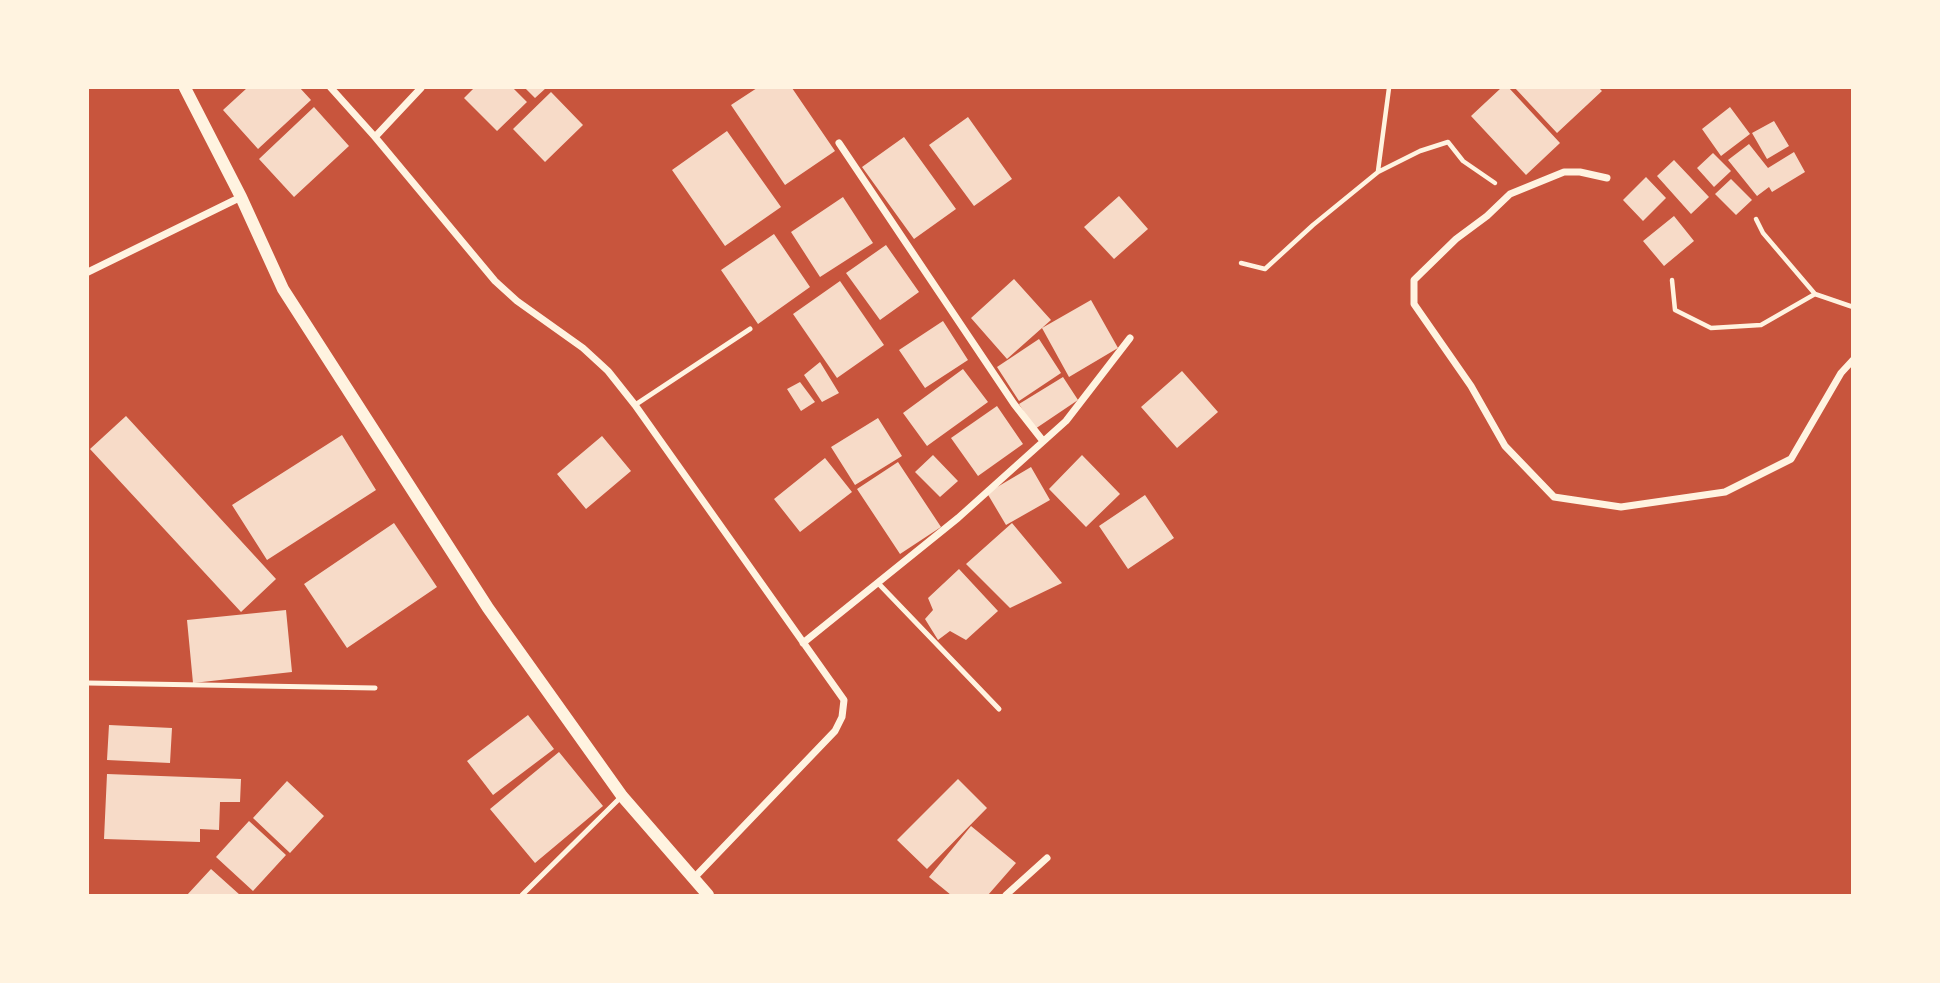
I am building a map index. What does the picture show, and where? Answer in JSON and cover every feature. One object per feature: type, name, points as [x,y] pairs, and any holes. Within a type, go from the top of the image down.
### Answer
[{"type":"street","points":[[185,88],[241,197],[283,289],[488,608],[622,796],[708,895]]},
{"type":"street","points":[[331,88],[495,281],[517,301],[600,363],[635,405],[844,701],[842,717],[835,731],[693,879]]},
{"type":"street","points":[[375,137],[421,88]]},
{"type":"street","points":[[839,143],[1014,404],[1043,441]]},
{"type":"street","points":[[1607,178],[1580,172],[1564,172],[1510,194],[1487,216],[1455,239],[1414,280],[1414,304],[1471,386],[1505,446],[1554,497],[1621,507],[1725,492],[1791,458],[1841,373],[1853,360]]},
{"type":"street","points":[[88,272],[241,197]]},
{"type":"street","points":[[803,643],[958,518],[1066,421],[1130,338]]},
{"type":"street","points":[[1006,895],[1047,858]]},
{"type":"lane","points":[[635,405],[750,329]]},
{"type":"lane","points":[[878,583],[999,709]]},
{"type":"lane","points":[[88,683],[375,688]]},
{"type":"lane","points":[[523,895],[622,796]]},
{"type":"path","points":[[1378,172],[1389,88]]},
{"type":"path","points":[[1241,262],[1265,269],[1313,225],[1378,172],[1420,151],[1448,142],[1463,161],[1510,194]]},
{"type":"path","points":[[1756,219],[1763,233],[1815,294],[1853,307]]},
{"type":"path","points":[[1672,280],[1675,310],[1711,328],[1761,325],[1815,294]]},
{"type":"building","points":[[247,88],[300,88],[311,100],[258,149],[223,110]]},
{"type":"building","points":[[474,88],[513,88],[527,102],[497,131],[464,98]]},
{"type":"building","points":[[525,88],[546,88],[535,98]]},
{"type":"building","points":[[757,88],[792,88],[835,151],[785,185],[731,105]]},
{"type":"building","points":[[1501,88],[1509,88],[1560,143],[1526,175],[1471,116]]},
{"type":"building","points":[[1515,88],[1599,88],[1602,91],[1557,133]]},
{"type":"building","points":[[551,92],[583,125],[545,162],[513,129]]},
{"type":"building","points":[[314,107],[349,146],[294,197],[259,159]]},
{"type":"building","points":[[1730,107],[1750,134],[1721,156],[1702,129]]},
{"type":"building","points":[[968,117],[1012,179],[974,206],[929,145]]},
{"type":"building","points":[[1774,121],[1789,146],[1767,159],[1752,133]]},
{"type":"building","points":[[727,131],[781,207],[725,246],[672,170]]},
{"type":"building","points":[[904,137],[956,209],[914,239],[862,167]]},
{"type":"building","points":[[1749,144],[1768,168],[1794,152],[1805,172],[1772,192],[1769,187],[1757,196],[1728,160]]},
{"type":"building","points":[[1713,153],[1731,171],[1714,187],[1697,168]]},
{"type":"building","points":[[1674,160],[1709,197],[1691,214],[1657,176]]},
{"type":"building","points":[[1646,177],[1666,198],[1643,221],[1623,200]]},
{"type":"building","points":[[1731,179],[1752,200],[1736,215],[1715,194]]},
{"type":"building","points":[[1119,196],[1148,229],[1114,259],[1084,227]]},
{"type":"building","points":[[843,197],[873,243],[820,277],[791,232]]},
{"type":"building","points":[[1674,216],[1694,241],[1664,266],[1643,241]]},
{"type":"building","points":[[774,234],[810,287],[758,324],[721,270]]},
{"type":"building","points":[[886,245],[919,292],[880,320],[846,273]]},
{"type":"building","points":[[1014,279],[1051,320],[1007,359],[971,318]]},
{"type":"building","points":[[840,281],[884,345],[837,378],[793,314]]},
{"type":"building","points":[[1091,300],[1118,348],[1069,377],[1042,328]]},
{"type":"building","points":[[943,321],[968,360],[925,388],[899,350]]},
{"type":"building","points":[[1039,339],[1061,373],[1019,401],[997,367]]},
{"type":"building","points":[[820,362],[839,393],[822,402],[804,375]]},
{"type":"building","points":[[963,369],[988,402],[927,446],[903,413]]},
{"type":"building","points":[[1182,371],[1218,412],[1177,448],[1141,407]]},
{"type":"building","points":[[1063,377],[1078,400],[1035,429],[1019,404]]},
{"type":"building","points":[[800,382],[815,402],[801,411],[787,389]]},
{"type":"building","points":[[997,406],[1023,444],[978,476],[951,438]]},
{"type":"building","points":[[126,416],[276,579],[241,612],[90,449]]},
{"type":"building","points":[[878,418],[902,456],[855,485],[831,447]]},
{"type":"building","points":[[342,435],[376,490],[267,560],[232,505]]},
{"type":"building","points":[[602,436],[631,471],[586,509],[557,474]]},
{"type":"building","points":[[933,455],[958,481],[940,497],[915,472]]},
{"type":"building","points":[[1082,455],[1120,494],[1086,527],[1049,489]]},
{"type":"building","points":[[825,458],[852,492],[800,532],[774,499]]},
{"type":"building","points":[[898,462],[941,527],[900,554],[857,489]]},
{"type":"building","points":[[1031,467],[1050,500],[1006,525],[987,493]]},
{"type":"building","points":[[1145,495],[1174,538],[1128,569],[1099,526]]},
{"type":"building","points":[[394,523],[437,587],[347,648],[304,584]]},
{"type":"building","points":[[1012,523],[1062,583],[1010,608],[966,564]]},
{"type":"building","points":[[959,569],[998,611],[966,640],[950,631],[938,640],[925,619],[933,610],[928,598]]},
{"type":"building","points":[[286,610],[292,672],[193,683],[187,620]]},
{"type":"building","points":[[528,715],[554,749],[493,795],[467,761]]},
{"type":"building","points":[[109,725],[172,728],[170,763],[107,760]]},
{"type":"building","points":[[559,752],[603,806],[535,863],[490,809]]},
{"type":"building","points":[[107,774],[241,779],[240,802],[220,802],[219,830],[200,829],[200,842],[104,839]]},
{"type":"building","points":[[958,779],[987,808],[927,869],[897,840]]},
{"type":"building","points":[[287,781],[324,816],[290,853],[253,818]]},
{"type":"building","points":[[249,821],[286,855],[253,891],[216,857]]},
{"type":"building","points":[[971,826],[1016,863],[988,895],[951,895],[929,877]]},
{"type":"building","points":[[211,869],[240,895],[187,895]]}]
